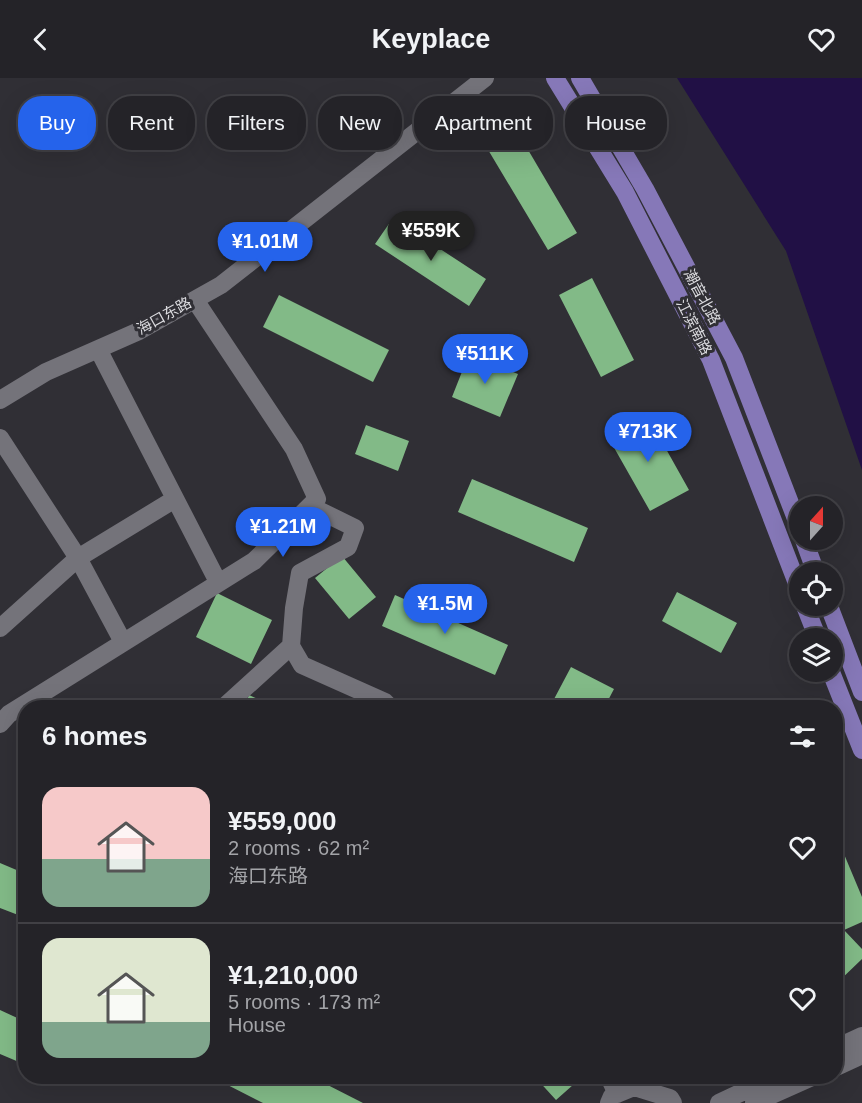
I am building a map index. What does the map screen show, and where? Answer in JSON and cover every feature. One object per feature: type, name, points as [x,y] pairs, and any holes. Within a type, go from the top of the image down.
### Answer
[{"type":"main road","name":"江滨南路","points":[[555,78],[625,192],[711,360],[789,562]]},
{"type":"main road","name":"潮音北路","points":[[580,78],[645,189],[734,358],[789,500]]},
{"type":"main road","points":[[833,616],[862,692]]},
{"type":"main road","points":[[835,682],[842,700]]},
{"type":"main road","points":[[843,702],[862,750]]},
{"type":"street","name":"海口东路","points":[[0,400],[46,372],[139,331],[220,285],[485,78]]},
{"type":"street","points":[[31,700],[254,561],[317,499],[294,449],[195,300]]},
{"type":"street","points":[[98,349],[218,582]]},
{"type":"street","points":[[0,438],[78,558],[123,642]]},
{"type":"street","points":[[0,628],[78,558],[175,499]]},
{"type":"street","points":[[310,506],[355,528],[348,547],[300,573],[291,646],[302,664],[381,700]]},
{"type":"street","points":[[232,700],[291,646]]},
{"type":"street","points":[[0,724],[18,708]]},
{"type":"street","points":[[843,1045],[862,1036]]},
{"type":"street","points":[[843,1064],[862,1055]]},
{"type":"street","points":[[719,1103],[759,1084]]},
{"type":"street","points":[[754,1103],[796,1084]]},
{"type":"street","points":[[622,1090],[670,1098],[673,1103]]},
{"type":"shaded area","points":[[677,78],[862,78],[862,470],[786,251]]},
{"type":"building","points":[[488,150],[528,150],[577,233],[548,250]]},
{"type":"building","points":[[393,218],[486,279],[469,306],[375,244]]},
{"type":"building","points":[[592,278],[634,360],[601,377],[559,295]]},
{"type":"building","points":[[279,295],[389,350],[373,382],[263,327]]},
{"type":"building","points":[[469,354],[518,374],[500,417],[452,397]]},
{"type":"building","points":[[647,415],[689,490],[650,511],[608,437]]},
{"type":"building","points":[[366,425],[409,441],[398,471],[355,454]]},
{"type":"building","points":[[472,479],[588,528],[574,562],[458,512]]},
{"type":"building","points":[[342,556],[376,597],[349,619],[315,578]]},
{"type":"building","points":[[677,592],[737,623],[721,653],[662,621]]},
{"type":"building","points":[[217,593],[272,620],[251,664],[196,637]]},
{"type":"building","points":[[395,595],[508,645],[495,675],[382,626]]},
{"type":"building","points":[[571,667],[614,689],[608,700],[554,700]]},
{"type":"building","points":[[249,695],[260,700],[247,700]]},
{"type":"building","points":[[843,852],[862,897],[862,922],[844,930],[862,949],[862,959],[843,977]]},
{"type":"building","points":[[0,863],[18,871],[18,915],[0,908]]},
{"type":"building","points":[[0,1010],[18,1018],[18,1062],[0,1054]]},
{"type":"building","points":[[226,1084],[326,1084],[363,1103],[263,1103]]},
{"type":"building","points":[[541,1084],[574,1084],[556,1100]]}]
